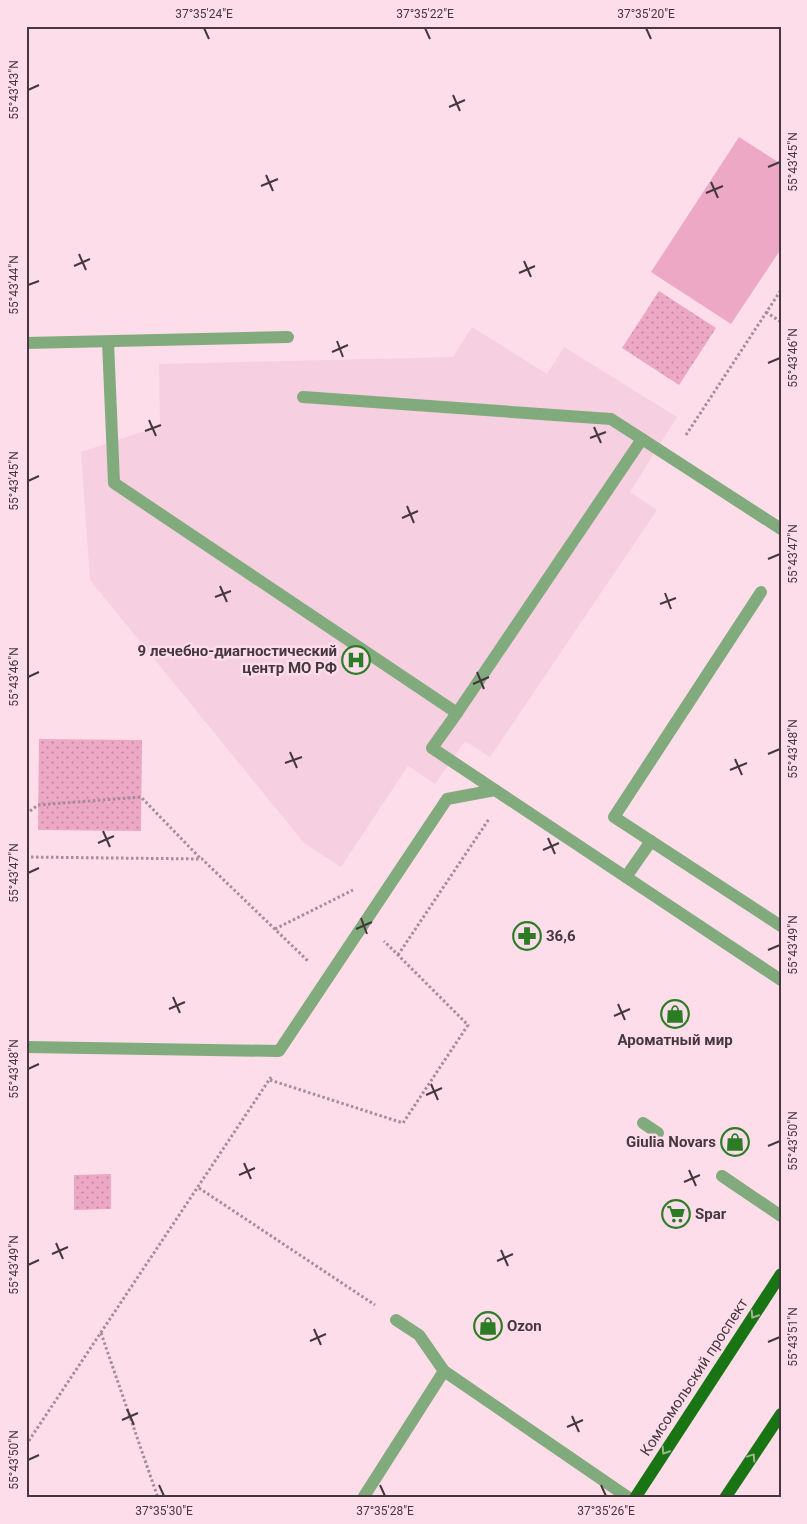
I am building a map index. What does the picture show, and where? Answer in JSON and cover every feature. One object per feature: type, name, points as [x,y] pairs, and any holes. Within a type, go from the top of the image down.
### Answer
[{"type":"main road","name":"Комсомольский проспект","points":[[635,1498],[781,1274]]},
{"type":"main road","points":[[725,1498],[781,1414]]},
{"type":"lane","points":[[26,343],[288,337]]},
{"type":"lane","points":[[108,342],[114,483],[456,713]]},
{"type":"lane","points":[[304,397],[611,419],[781,529]]},
{"type":"lane","points":[[642,439],[432,748],[781,980]]},
{"type":"lane","points":[[761,592],[614,817],[781,926]]},
{"type":"lane","points":[[26,1047],[279,1051],[447,799],[500,793]]},
{"type":"lane","points":[[626,877],[651,841]]},
{"type":"lane","points":[[643,1123],[658,1133]]},
{"type":"lane","points":[[722,1176],[781,1216]]},
{"type":"lane","points":[[396,1320],[419,1335],[444,1371],[629,1498]]},
{"type":"lane","points":[[362,1498],[444,1371]]},
{"type":"path","points":[[670,458],[781,290]]},
{"type":"path","points":[[766,312],[781,322]]},
{"type":"path","points":[[398,955],[500,793]]},
{"type":"path","points":[[26,814],[38,805],[141,797],[326,979]]},
{"type":"path","points":[[26,857],[202,859]]},
{"type":"path","points":[[275,928],[358,888],[378,901]]},
{"type":"path","points":[[270,1080],[403,1123],[468,1025],[365,921]]},
{"type":"path","points":[[26,1445],[270,1080],[279,1051]]},
{"type":"path","points":[[199,1188],[396,1320]]},
{"type":"path","points":[[101,1333],[158,1498]]},
{"type":"shaded area","points":[[739,137],[781,164],[781,249],[731,324],[651,272]]},
{"type":"shaded area","points":[[659,291],[716,328],[679,385],[622,348]]},
{"type":"shaded area","name":"9 лечебно-диагностический центр МО РФ","points":[[472,327],[547,374],[564,347],[677,417],[630,492],[657,510],[490,757],[465,741],[435,784],[408,766],[341,867],[304,843],[90,580],[81,452],[160,426],[159,364],[453,357]]},
{"type":"shaded area","points":[[39,739],[142,740],[141,831],[38,830]]},
{"type":"shaded area","points":[[111,1174],[111,1209],[74,1210],[74,1175]]},
{"type":"place","name":"9 лечебно-диагностический центр МО РФ","points":[[356,660]]},
{"type":"place","name":"36,6","points":[[527,936]]},
{"type":"place","name":"Ароматный мир","points":[[675,1014]]},
{"type":"place","name":"Giulia Novars","points":[[735,1142]]},
{"type":"place","name":"Spar","points":[[676,1214]]},
{"type":"place","name":"Ozon","points":[[488,1326]]}]
